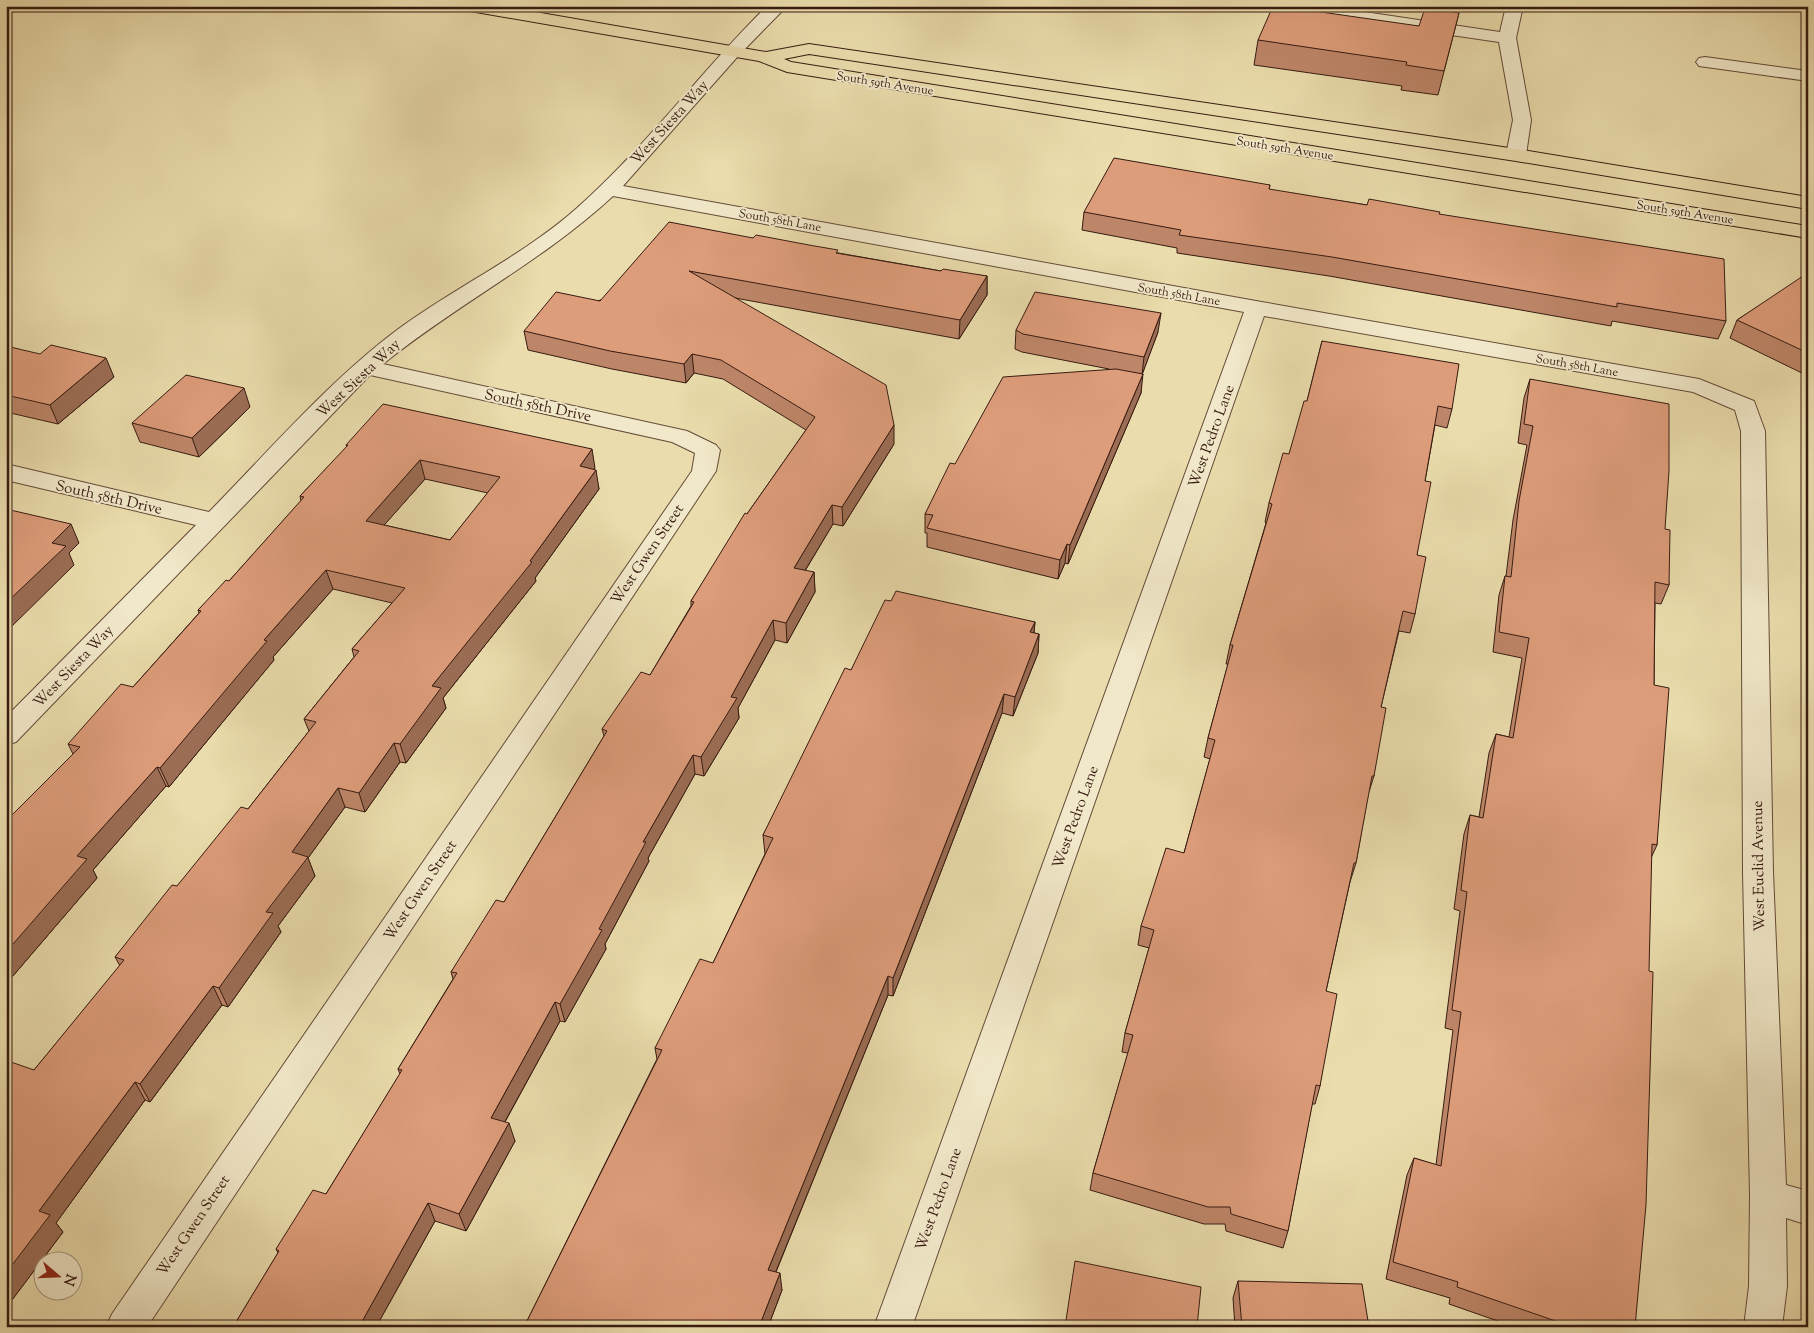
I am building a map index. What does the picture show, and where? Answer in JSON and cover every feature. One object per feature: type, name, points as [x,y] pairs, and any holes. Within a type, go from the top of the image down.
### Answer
[{"type":"main road","name":"South 59th Avenue","points":[[470,6],[733,51],[764,57],[787,67],[1808,232]]},
{"type":"main road","name":"South 59th Avenue","points":[[764,57],[809,49],[1516,155],[1808,203]]},
{"type":"street","name":"West Siesta Way","points":[[6,735],[364,367],[406,334],[548,240],[582,214],[609,188],[733,51],[779,6]]},
{"type":"street","points":[[1287,6],[1507,38]]},
{"type":"street","points":[[1515,6],[1507,38],[1522,120],[1516,155]]},
{"type":"street","points":[[1705,62],[1808,76]]},
{"type":"street","name":"South 58th Lane","points":[[609,188],[1256,308],[1699,386],[1746,406]]},
{"type":"street","name":"West Pedro Lane","points":[[893,1327],[1256,308]]},
{"type":"street","name":"South 58th Drive","points":[[364,367],[678,436],[708,450]]},
{"type":"street","name":"West Euclid Avenue","points":[[1746,406],[1753,431],[1758,872],[1768,1196],[1768,1286],[1763,1327]]},
{"type":"street","name":"West Gwen Street","points":[[125,1327],[704,470],[708,450]]},
{"type":"street","name":"South 58th Drive","points":[[6,472],[212,522]]},
{"type":"street","points":[[1768,1196],[1808,1208]]},
{"type":"building","points":[[1273,6],[1419,26],[1425,8],[1459,13],[1444,71],[1406,65],[1407,62],[1258,40]]},
{"type":"building","points":[[1114,158],[1270,185],[1269,189],[1367,205],[1369,199],[1440,212],[1439,214],[1724,259],[1726,321],[1617,303],[1617,307],[1332,257],[1179,235],[1181,230],[1084,212]]},
{"type":"building","points":[[669,222],[753,238],[756,235],[838,250],[836,253],[941,271],[943,269],[987,276],[960,320],[689,271],[886,385],[894,425],[842,507],[832,505],[794,568],[814,572],[786,623],[773,620],[731,697],[737,698],[701,757],[693,755],[643,842],[646,842],[599,929],[602,930],[560,1004],[555,1002],[491,1118],[509,1123],[459,1214],[428,1203],[359,1327],[233,1327],[279,1251],[276,1249],[313,1190],[326,1194],[402,1070],[398,1069],[457,973],[451,972],[496,900],[504,902],[607,731],[602,729],[641,672],[650,675],[694,602],[691,601],[745,513],[747,514],[815,417],[721,360],[692,354],[684,364],[610,351],[524,331],[556,292],[600,301]]},
{"type":"building","points":[[1806,274],[1808,275],[1808,353],[1737,320]]},
{"type":"building","points":[[1035,292],[1161,313],[1144,357],[1023,334],[1016,330]]},
{"type":"building","points":[[1322,341],[1459,364],[1452,409],[1438,406],[1425,481],[1431,482],[1417,555],[1426,557],[1415,614],[1403,611],[1381,707],[1386,708],[1374,776],[1372,776],[1356,863],[1354,863],[1326,991],[1337,994],[1320,1086],[1316,1085],[1288,1231],[1231,1214],[1230,1207],[1208,1207],[1093,1173],[1133,1035],[1125,1033],[1154,930],[1141,926],[1166,848],[1184,853],[1215,740],[1208,738],[1233,645],[1230,645],[1272,504],[1269,503],[1283,453],[1289,454],[1304,401],[1307,401]]},
{"type":"building","points":[[51,345],[106,358],[50,405],[6,395],[6,346],[40,354]]},
{"type":"building","points":[[1116,369],[1143,374],[1070,545],[1067,544],[1060,560],[927,528],[933,515],[925,514],[950,463],[955,464],[1003,377]]},
{"type":"building","points":[[186,375],[244,388],[192,438],[132,423]]},
{"type":"building","points":[[1530,379],[1669,404],[1669,471],[1665,529],[1670,530],[1669,585],[1655,582],[1654,685],[1669,688],[1657,845],[1652,844],[1649,971],[1653,972],[1646,1205],[1635,1327],[1573,1327],[1457,1287],[1458,1282],[1393,1262],[1414,1158],[1441,1166],[1461,1012],[1452,1010],[1467,892],[1461,890],[1470,815],[1483,818],[1496,734],[1513,738],[1529,638],[1499,632],[1505,576],[1511,577],[1519,501],[1533,426],[1524,424]]},
{"type":"building","points":[[383,404],[592,449],[580,466],[596,470],[530,561],[532,562],[432,686],[441,688],[400,744],[394,743],[359,793],[338,788],[292,852],[308,857],[266,912],[273,913],[219,988],[213,986],[140,1084],[135,1082],[39,1211],[50,1215],[6,1273],[6,1068],[11,1062],[34,1070],[124,960],[115,957],[172,885],[177,886],[241,807],[248,809],[316,722],[304,719],[359,651],[352,649],[405,588],[326,570],[264,640],[267,641],[160,768],[157,767],[77,856],[87,859],[6,952],[6,821],[80,747],[68,744],[121,684],[133,687],[201,611],[198,610],[226,580],[229,581],[304,497],[300,496],[348,445],[346,445]],"holes":[[[420,460],[500,477],[450,540],[366,521]]]},
{"type":"building","points":[[6,509],[71,524],[52,543],[66,546],[6,603]]},
{"type":"building","points":[[896,591],[1035,622],[1030,632],[1039,634],[1015,697],[1004,694],[893,978],[888,976],[768,1270],[780,1273],[759,1327],[524,1327],[662,1050],[655,1048],[700,959],[713,963],[773,838],[763,835],[845,668],[851,670],[885,600],[891,601]]},
{"type":"building","points":[[1075,1261],[1201,1287],[1197,1327],[1065,1327]]},
{"type":"building","points":[[1238,1281],[1362,1284],[1369,1327],[1242,1327]]}]
